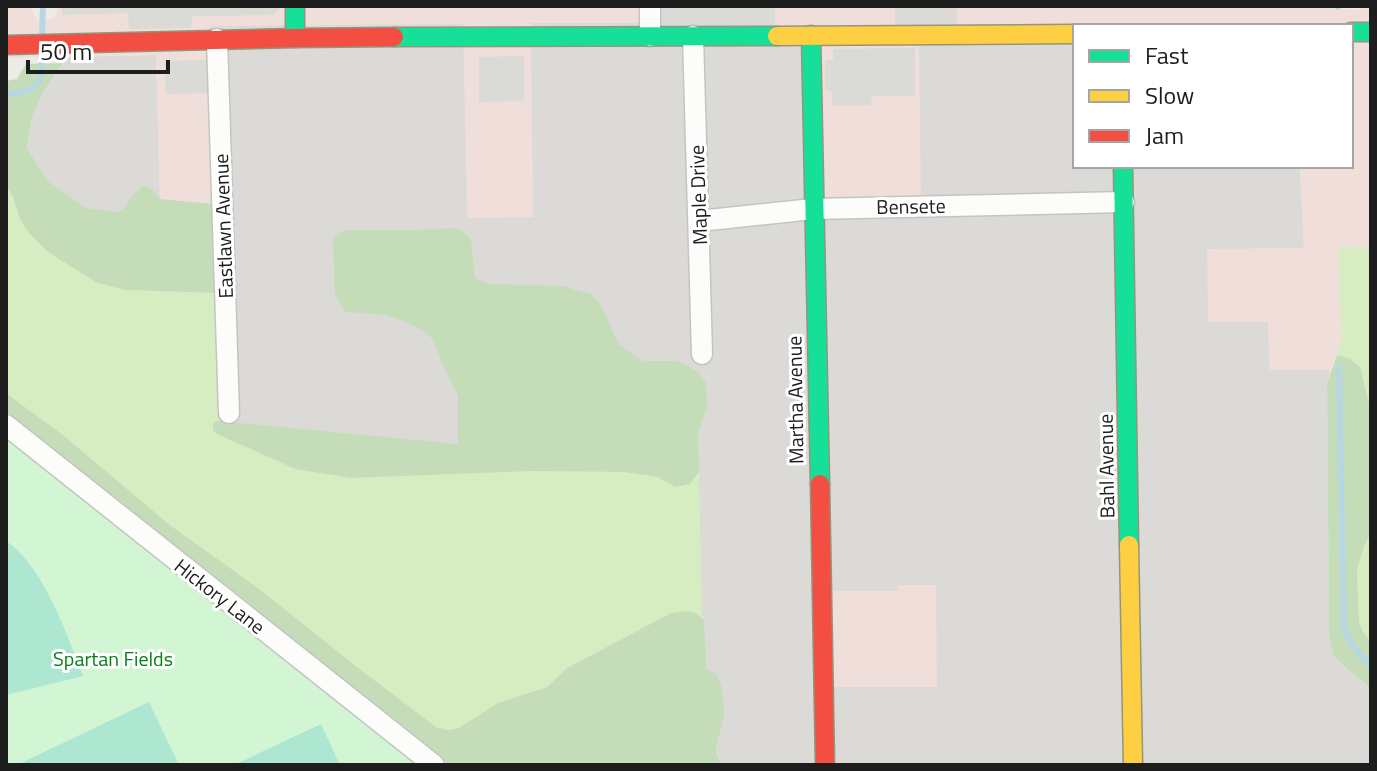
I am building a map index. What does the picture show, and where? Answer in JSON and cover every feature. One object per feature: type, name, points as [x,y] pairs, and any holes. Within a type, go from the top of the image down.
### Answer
[{"type":"street","points":[[295,6],[295,38]]},
{"type":"street","points":[[650,6],[650,36]]},
{"type":"street","points":[[12,45],[295,38],[1073,34]]},
{"type":"street","name":"Martha Avenue","points":[[811,35],[825,765]]},
{"type":"street","name":"Maple Drive","points":[[693,36],[702,354]]},
{"type":"street","name":"Eastlawn Avenue","points":[[217,39],[229,413]]},
{"type":"street","name":"Bahl Avenue","points":[[1123,168],[1133,765]]},
{"type":"street","name":"Bensete","points":[[699,221],[813,209],[1124,202]]},
{"type":"street","name":"Hickory Lane","points":[[6,425],[434,765]]},
{"type":"shaded area","points":[[6,6],[30,6],[37,19],[51,19],[56,15],[58,6],[642,6],[643,23],[531,23],[533,217],[467,218],[463,24],[209,26],[214,204],[160,199],[156,55],[6,58]]},
{"type":"shaded area","points":[[62,6],[281,6],[274,15],[192,16],[191,28],[129,29],[128,13],[62,15]]},
{"type":"shaded area","points":[[642,6],[957,6],[958,25],[1073,24],[1073,168],[1300,168],[1304,248],[1208,322],[1268,322],[1270,370],[1330,370],[1327,382],[1329,636],[1333,655],[1371,688],[1371,765],[721,765],[716,742],[721,726],[707,670],[702,616],[698,472],[221,421],[209,26]]},
{"type":"shaded area","points":[[775,6],[895,6],[895,44],[919,44],[921,203],[821,205],[818,26],[775,26]]},
{"type":"shaded area","points":[[957,6],[1329,6],[1332,9],[1358,10],[1362,6],[1371,6],[1371,247],[1338,248],[1342,339],[1330,370],[1270,370],[1268,322],[1208,322],[1207,249],[1304,248],[1300,168],[1353,168],[1353,24],[957,25]]},
{"type":"shaded area","points":[[1296,23],[1296,24],[1127,24]]},
{"type":"shaded area","points":[[915,48],[915,96],[872,96],[871,105],[832,106],[832,91],[825,90],[825,60],[833,60],[833,49]]},
{"type":"shaded area","points":[[156,55],[160,199],[152,189],[132,195],[124,208],[117,212],[86,208],[47,180],[27,148],[32,117],[42,94],[68,57]]},
{"type":"shaded area","points":[[524,56],[524,101],[479,102],[479,57]]},
{"type":"shaded area","points":[[208,60],[209,93],[166,94],[165,61]]},
{"type":"shaded area","points":[[898,585],[936,585],[937,687],[831,687],[829,591],[897,591]]},
{"type":"green space","points":[[63,63],[42,94],[32,117],[27,148],[47,180],[86,208],[117,212],[144,186],[152,189],[160,199],[214,204],[216,293],[125,290],[96,282],[48,252],[20,219],[6,186],[6,81],[17,79],[26,64]]},
{"type":"green space","points":[[6,186],[20,219],[125,290],[216,293],[221,421],[216,421],[213,430],[295,469],[350,478],[533,471],[623,472],[657,477],[675,487],[690,484],[699,472],[702,616],[696,613],[671,613],[567,668],[547,687],[498,703],[459,728],[448,730],[436,727],[171,526],[63,435],[6,393]]},
{"type":"green space","points":[[457,228],[471,239],[475,278],[489,284],[563,286],[591,294],[601,305],[619,345],[644,361],[678,361],[698,372],[706,383],[707,406],[698,434],[699,472],[690,484],[675,487],[657,477],[623,472],[533,471],[350,478],[295,469],[213,430],[213,424],[221,421],[457,444],[458,396],[433,339],[422,330],[387,315],[345,312],[335,294],[333,239],[346,230]]},
{"type":"green space","points":[[1338,247],[1371,247],[1371,411],[1359,369],[1337,355],[1342,339]]},
{"type":"green space","points":[[1337,355],[1349,358],[1360,367],[1371,411],[1371,533],[1357,570],[1359,622],[1371,642],[1371,688],[1333,655],[1329,636],[1327,382]]},
{"type":"green space","points":[[6,393],[63,435],[171,526],[259,589],[436,727],[448,730],[459,728],[498,703],[547,687],[567,668],[671,613],[685,611],[697,614],[704,620],[707,670],[716,673],[722,692],[724,713],[717,751],[721,765],[449,765],[6,414]]},
{"type":"green space","name":"Spartan Fields","points":[[6,437],[419,765],[6,765]]},
{"type":"green space","points":[[1371,533],[1371,642],[1359,622],[1357,570]]},
{"type":"green space","points":[[6,541],[31,566],[42,583],[83,676],[6,695]]},
{"type":"green space","points":[[149,702],[179,765],[17,765]]},
{"type":"green space","points":[[321,724],[340,765],[234,765]]},
{"type":"waterway","points":[[42,36],[43,6]]},
{"type":"waterway","points":[[6,95],[37,84],[42,51]]},
{"type":"waterway","points":[[1339,366],[1344,629],[1371,667]]},
{"type":"traffic: fast","points":[[295,6],[295,38]]},
{"type":"traffic: fast","points":[[1353,32],[1371,32]]},
{"type":"traffic: fast","points":[[811,35],[820,484]]},
{"type":"traffic: fast","points":[[394,37],[777,36]]},
{"type":"traffic: fast","points":[[1123,168],[1129,545]]},
{"type":"traffic: slow","points":[[777,36],[1073,34]]},
{"type":"traffic: slow","points":[[1129,545],[1133,765]]},
{"type":"traffic: jam","points":[[6,45],[394,37]]},
{"type":"traffic: jam","points":[[820,484],[825,765]]}]
